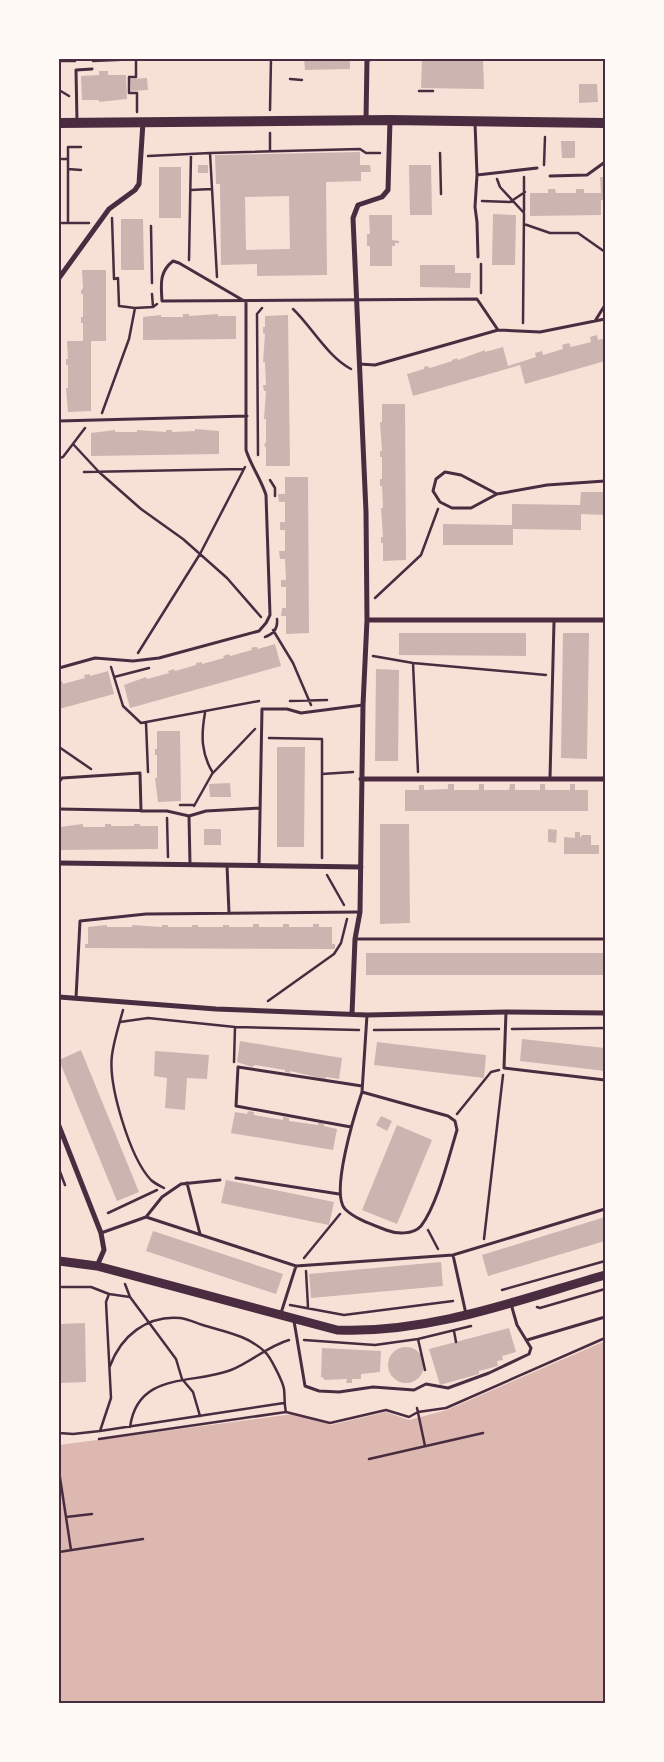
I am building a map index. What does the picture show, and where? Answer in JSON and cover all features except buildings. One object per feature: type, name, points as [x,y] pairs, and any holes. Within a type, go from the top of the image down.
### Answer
[{"type":"main road","points":[[59,123],[366,120],[605,123]]},
{"type":"street","points":[[366,120],[367,59]]},
{"type":"street","points":[[352,1014],[355,939],[360,912],[361,772],[367,620],[366,512],[353,218],[358,205],[382,197],[388,190],[390,120]]},
{"type":"street","points":[[59,278],[109,209],[137,188],[141,156],[140,122]]},
{"type":"street","points":[[367,620],[554,622],[605,620]]},
{"type":"street","points":[[361,779],[605,779]]},
{"type":"street","points":[[59,863],[361,867]]},
{"type":"street","points":[[59,997],[216,1009],[352,1014],[605,1013]]},
{"type":"street","points":[[59,1126],[101,1233],[104,1250],[97,1266]]},
{"type":"street","points":[[59,1261],[97,1266],[337,1330],[384,1331],[466,1314],[605,1275]]},
{"type":"lane","points":[[367,59],[378,59]]},
{"type":"lane","points":[[78,122],[76,70],[92,69]]},
{"type":"lane","points":[[475,122],[477,175],[475,207],[478,258]]},
{"type":"lane","points":[[550,176],[587,174],[605,162]]},
{"type":"lane","points":[[477,175],[537,168]]},
{"type":"lane","points":[[246,302],[173,261],[164,268],[161,282],[162,301],[246,302],[356,299],[477,299],[498,330]]},
{"type":"lane","points":[[59,668],[95,658],[132,661],[159,658],[259,631],[266,624],[270,615],[266,495],[246,450],[246,302]]},
{"type":"lane","points":[[594,322],[605,305]]},
{"type":"lane","points":[[359,364],[375,365],[498,330],[540,332],[605,319]]},
{"type":"lane","points":[[59,420],[247,416]]},
{"type":"lane","points":[[497,494],[462,475],[446,472],[436,479],[433,491],[440,502],[452,508],[471,508],[497,494],[547,485],[605,481]]},
{"type":"lane","points":[[550,779],[554,622]]},
{"type":"lane","points":[[259,865],[262,709],[287,709],[301,713],[363,705]]},
{"type":"lane","points":[[59,782],[62,778],[98,774],[140,773],[141,810]]},
{"type":"lane","points":[[59,809],[167,811],[189,816],[206,811],[260,808]]},
{"type":"lane","points":[[189,816],[190,864]]},
{"type":"lane","points":[[227,865],[228,913]]},
{"type":"lane","points":[[76,998],[80,921],[146,914],[360,912]]},
{"type":"lane","points":[[355,939],[605,939]]},
{"type":"lane","points":[[506,1012],[504,1068],[605,1080]]},
{"type":"lane","points":[[362,1092],[453,1119],[457,1130],[432,1207],[424,1222],[413,1232],[389,1231],[358,1218],[344,1208],[339,1194],[351,1127],[362,1092],[367,1014]]},
{"type":"lane","points":[[351,1127],[236,1106],[238,1067],[362,1086]]},
{"type":"lane","points":[[236,1178],[339,1194]]},
{"type":"lane","points":[[101,1233],[146,1217],[162,1197],[181,1184],[220,1180]]},
{"type":"lane","points":[[187,1183],[200,1235]]},
{"type":"lane","points":[[146,1217],[296,1266],[306,1266],[453,1255],[605,1209]]},
{"type":"lane","points":[[453,1255],[466,1314]]},
{"type":"lane","points":[[280,1316],[296,1266]]},
{"type":"lane","points":[[294,1320],[305,1386],[319,1391],[339,1392],[373,1387],[414,1390],[426,1384],[448,1388],[519,1360],[531,1351],[527,1340],[517,1325],[510,1302]]},
{"type":"lane","points":[[527,1340],[605,1317]]},
{"type":"path","points":[[84,61],[140,59]]},
{"type":"path","points":[[270,151],[271,59]]},
{"type":"path","points":[[136,60],[136,77],[129,77],[129,93],[137,93],[140,122]]},
{"type":"path","points":[[59,61],[76,61]]},
{"type":"path","points":[[290,79],[302,80]]},
{"type":"path","points":[[419,91],[433,90]]},
{"type":"path","points":[[544,167],[545,137]]},
{"type":"path","points":[[68,223],[68,147],[81,147]]},
{"type":"path","points":[[141,156],[360,149],[366,152],[376,152]]},
{"type":"path","points":[[210,153],[218,286]]},
{"type":"path","points":[[440,153],[441,194]]},
{"type":"path","points":[[188,269],[192,154]]},
{"type":"path","points":[[59,159],[68,159]]},
{"type":"path","points":[[523,169],[523,330]]},
{"type":"path","points":[[68,170],[81,170]]},
{"type":"path","points":[[494,174],[500,187],[524,213]]},
{"type":"path","points":[[190,190],[211,189]]},
{"type":"path","points":[[481,202],[513,200],[524,192]]},
{"type":"path","points":[[109,209],[112,222],[114,278],[118,278],[119,306],[135,308],[153,307],[162,301]]},
{"type":"path","points":[[59,223],[90,223]]},
{"type":"path","points":[[524,224],[550,233],[578,233],[605,252]]},
{"type":"path","points":[[151,226],[153,307]]},
{"type":"path","points":[[481,264],[481,292]]},
{"type":"path","points":[[258,458],[257,314],[266,306]]},
{"type":"path","points":[[299,306],[290,306],[343,364],[349,369],[359,371]]},
{"type":"path","points":[[100,420],[130,340],[135,308]]},
{"type":"path","points":[[59,458],[63,457],[85,429],[87,420]]},
{"type":"path","points":[[73,444],[99,472],[141,509],[183,539],[227,578],[274,632],[294,663],[314,711]]},
{"type":"path","points":[[132,661],[200,554],[249,459]]},
{"type":"path","points":[[84,472],[244,469]]},
{"type":"path","points":[[270,479],[275,488],[275,498]]},
{"type":"path","points":[[367,605],[421,555],[440,502]]},
{"type":"path","points":[[261,638],[274,632],[278,625],[277,615]]},
{"type":"path","points":[[365,655],[413,663],[552,675]]},
{"type":"path","points":[[110,659],[123,706],[141,723],[265,701]]},
{"type":"path","points":[[413,663],[418,778]]},
{"type":"path","points":[[114,678],[151,668]]},
{"type":"path","points":[[283,701],[328,700]]},
{"type":"path","points":[[205,712],[202,728],[202,746],[213,773]]},
{"type":"path","points":[[146,723],[148,777]]},
{"type":"path","points":[[189,816],[213,773],[253,729],[261,728]]},
{"type":"path","points":[[262,738],[322,739],[322,866],[348,912],[341,943],[334,954],[268,1001]]},
{"type":"path","points":[[59,747],[98,774]]},
{"type":"path","points":[[322,774],[361,772]]},
{"type":"path","points":[[179,806],[194,805]]},
{"type":"path","points":[[167,811],[168,864]]},
{"type":"path","points":[[125,1002],[112,1056],[112,1081],[118,1110],[134,1150],[150,1179],[169,1192]]},
{"type":"path","points":[[120,1022],[148,1018],[236,1027],[366,1030],[605,1028]]},
{"type":"path","points":[[236,1027],[234,1061],[238,1067]]},
{"type":"path","points":[[483,1245],[504,1068]]},
{"type":"path","points":[[453,1119],[491,1072]]},
{"type":"path","points":[[59,1169],[65,1185]]},
{"type":"path","points":[[108,1213],[163,1188]]},
{"type":"path","points":[[296,1266],[344,1208]]},
{"type":"path","points":[[424,1222],[442,1256]]},
{"type":"path","points":[[502,1290],[605,1261]]},
{"type":"path","points":[[306,1266],[308,1307]]},
{"type":"path","points":[[126,1275],[125,1283],[130,1297],[176,1359],[182,1379],[193,1392],[200,1416]]},
{"type":"path","points":[[59,1287],[91,1287],[109,1294],[130,1297]]},
{"type":"path","points":[[100,1431],[111,1398],[106,1302],[109,1294]]},
{"type":"path","points":[[284,1305],[308,1307],[344,1315],[453,1301]]},
{"type":"path","points":[[110,1367],[116,1350],[132,1332],[171,1318],[182,1318],[229,1331],[266,1352],[284,1387],[286,1412]]},
{"type":"path","points":[[454,1331],[456,1342]]},
{"type":"path","points":[[99,1439],[286,1412],[293,1412],[330,1423],[386,1410],[409,1417],[418,1412],[446,1408],[605,1338]]},
{"type":"path","points":[[418,1339],[425,1370]]},
{"type":"path","points":[[130,1426],[134,1406],[147,1392],[182,1379],[225,1372],[248,1363],[282,1342]]},
{"type":"path","points":[[59,1433],[73,1434],[100,1431],[284,1403]]},
{"type":"path","points":[[293,1412],[294,1406]]},
{"type":"path","points":[[417,1408],[425,1446]]},
{"type":"path","points":[[369,1459],[483,1433]]},
{"type":"path","points":[[59,1471],[71,1550]]},
{"type":"path","points":[[66,1517],[92,1514]]},
{"type":"path","points":[[59,1552],[143,1539]]},
{"type":"shaded area","points":[[605,1341],[605,1703],[59,1703],[59,1445],[293,1414],[331,1425],[386,1412],[409,1420],[447,1410]]}]
